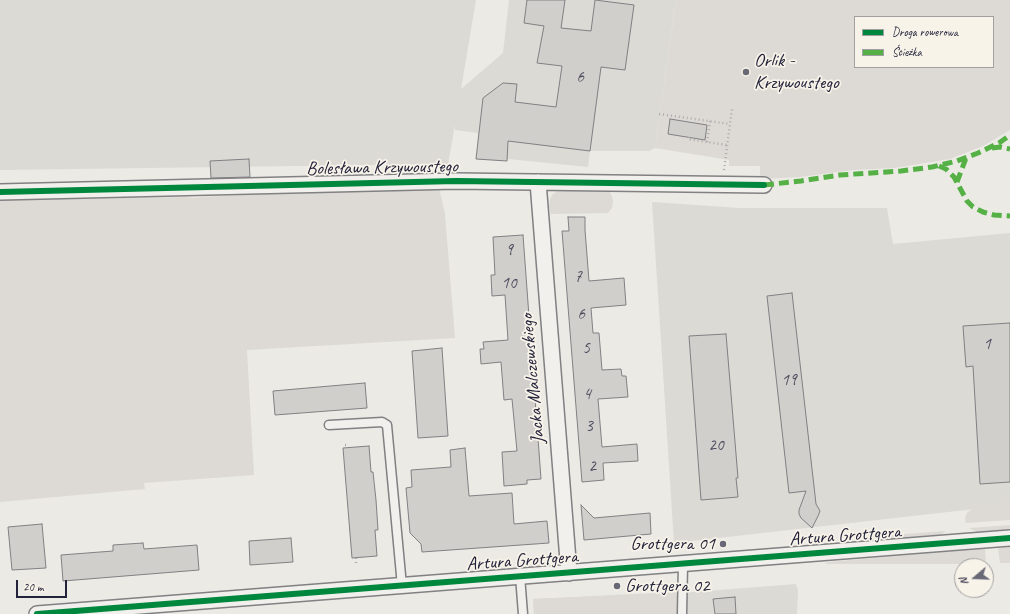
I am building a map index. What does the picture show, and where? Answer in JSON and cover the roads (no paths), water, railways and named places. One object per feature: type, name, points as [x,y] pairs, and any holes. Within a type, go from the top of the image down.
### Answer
[{"type":"street","name":"Bolesława Krzywoustego","points":[[0,192],[456,181],[764,185]]},
{"type":"street","name":"Jacka Malczewskiego","points":[[538,182],[569,573]]},
{"type":"street","name":"Artura Grottgera","points":[[37,614],[146,610],[520,576],[1010,538]]},
{"type":"lane","points":[[329,425],[386,423],[402,586]]},
{"type":"lane","points":[[682,614],[683,564]]},
{"type":"lane","points":[[520,576],[523,614]]},
{"type":"place","name":"Orlik - Krzywoustego","points":[[746,72]]},
{"type":"place","name":"Grottgera 01","points":[[723,544]]},
{"type":"place","name":"Grottgera 02","points":[[617,586]]}]
